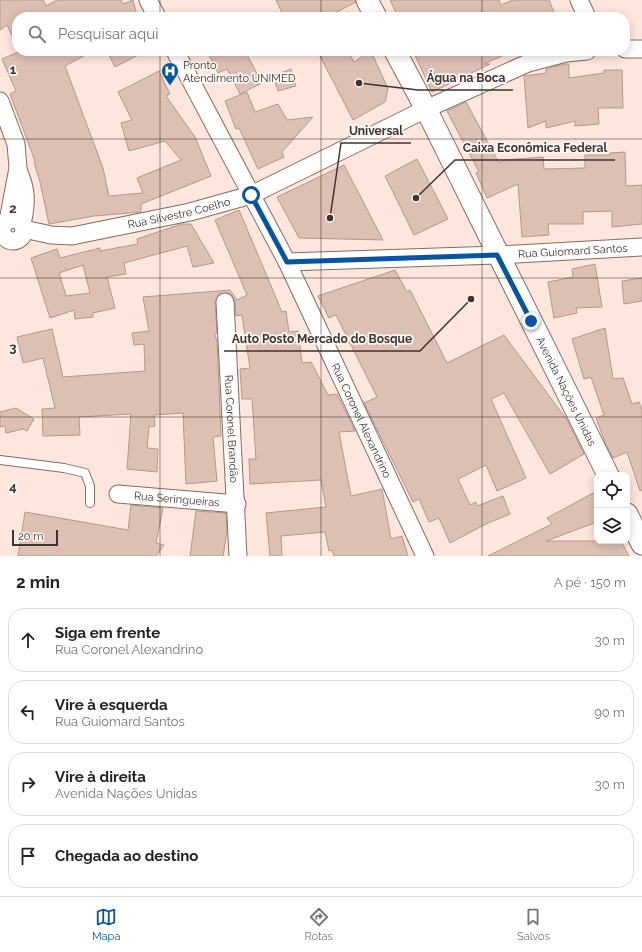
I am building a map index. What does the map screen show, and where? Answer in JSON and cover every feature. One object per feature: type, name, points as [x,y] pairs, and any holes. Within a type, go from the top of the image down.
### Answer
[{"type":"street","points":[[148,0],[154,12]]},
{"type":"street","points":[[367,0],[373,12]]},
{"type":"street","points":[[579,0],[585,12]]},
{"type":"street","points":[[630,49],[642,49]]},
{"type":"street","name":"Rua Coronel Alexandrino","points":[[178,56],[287,262],[425,556]]},
{"type":"street","name":"Avenida Nações Unidas","points":[[398,56],[426,109],[497,255],[606,472]]},
{"type":"street","name":"Rua Silvestre Coelho","points":[[11,234],[72,236],[114,229],[190,212],[251,195],[426,109],[528,63],[555,56]]},
{"type":"street","points":[[0,101],[16,144],[18,168],[11,234]]},
{"type":"street","name":"Rua Guiomard Santos","points":[[287,262],[497,255],[642,247]]},
{"type":"street","name":"Rua Coronel Brandão","points":[[225,302],[237,504],[238,556]]},
{"type":"street","name":"Rua Seringueiras","points":[[118,494],[237,504]]},
{"type":"street","points":[[630,520],[642,544]]},
{"type":"lane","points":[[0,460],[64,468],[85,473],[90,486],[90,503]]},
{"type":"building","points":[[0,0],[43,0],[46,6],[57,0],[121,0],[123,4],[133,0],[136,12],[12,12],[12,36],[7,25],[0,30]]},
{"type":"building","points":[[276,0],[355,0],[356,2],[337,12],[282,12]]},
{"type":"building","points":[[390,0],[499,0],[501,5],[513,0],[549,0],[554,12],[396,12]]},
{"type":"building","points":[[12,55],[12,56],[84,56],[65,66],[103,168],[109,196],[143,193],[137,178],[181,160],[165,141],[129,151],[121,123],[132,120],[118,92],[159,71],[170,94],[166,96],[195,137],[211,176],[141,204],[141,212],[94,216],[49,224],[35,161],[10,94],[16,91],[2,59]]},
{"type":"building","points":[[110,56],[136,56],[115,67]]},
{"type":"building","points":[[210,56],[248,56],[262,83],[240,94],[227,69],[218,73]]},
{"type":"building","points":[[320,56],[351,56],[354,62],[363,56],[373,56],[388,89],[385,102],[353,120]]},
{"type":"building","points":[[415,56],[502,56],[484,64],[490,64],[432,92]]},
{"type":"building","points":[[569,64],[569,78],[604,73],[604,70],[622,70],[623,108],[598,108],[599,124],[575,126],[575,121],[546,128],[546,121],[528,128],[524,76],[546,73],[546,69]]},
{"type":"building","points":[[291,69],[296,86],[278,91],[273,76]]},
{"type":"building","points":[[247,92],[255,112],[278,104],[287,120],[313,117],[282,152],[284,157],[258,169],[239,128],[236,129],[225,101]]},
{"type":"building","points":[[466,102],[499,163],[504,160],[543,157],[544,169],[585,168],[585,155],[610,155],[610,153],[625,152],[626,186],[642,185],[642,224],[612,227],[612,211],[583,212],[583,224],[548,224],[549,235],[522,237],[518,184],[487,198],[476,173],[479,172],[447,111]]},
{"type":"building","points":[[417,159],[448,219],[414,235],[385,176]]},
{"type":"building","points":[[344,165],[383,240],[299,238],[277,197]]},
{"type":"building","points":[[239,210],[282,312],[286,311],[289,332],[298,331],[302,363],[311,362],[328,395],[337,394],[355,431],[339,432],[351,496],[382,489],[391,539],[402,536],[408,556],[334,556],[332,550],[329,551],[325,532],[281,536],[282,556],[270,556],[266,513],[326,507],[321,480],[250,484],[249,459],[256,459],[252,399],[242,399],[240,369],[250,368],[242,315],[236,316],[235,301],[229,293],[219,294],[215,303],[217,332],[215,335],[217,341],[221,436],[213,437],[217,481],[186,484],[183,413],[154,415],[155,426],[149,427],[147,448],[158,449],[157,472],[127,469],[131,414],[79,417],[80,435],[43,436],[42,409],[55,408],[43,358],[23,363],[17,337],[52,329],[63,377],[145,371],[144,344],[134,345],[132,333],[149,331],[143,297],[230,290],[237,300],[247,295],[215,220]]},
{"type":"building","points":[[181,224],[191,224],[214,263],[193,267],[187,246],[124,263],[126,274],[107,277],[115,308],[93,313],[93,317],[75,319],[74,310],[50,318],[31,258],[57,249],[60,258],[100,248],[100,251],[138,244],[137,239]],"holes":[[[83,265],[90,293],[66,296],[59,273]]]},
{"type":"building","points":[[595,264],[602,307],[576,308],[577,313],[554,318],[548,282],[573,277],[572,269]]},
{"type":"building","points":[[395,270],[407,292],[410,290],[447,363],[504,335],[567,420],[584,454],[550,474],[504,393],[491,399],[526,478],[497,491],[486,465],[458,479],[470,505],[476,502],[477,506],[503,496],[510,514],[486,524],[450,543],[439,518],[429,522],[419,499],[413,502],[364,403],[377,397],[336,315],[329,318],[318,296]]},
{"type":"building","points":[[642,278],[642,301],[624,304],[622,281]]},
{"type":"building","points":[[605,328],[613,379],[623,378],[632,404],[639,402],[642,410],[642,490],[640,491],[627,452],[613,458],[606,445],[596,418],[604,415],[591,377],[584,379],[572,339]]},
{"type":"building","points":[[16,408],[34,419],[27,431],[23,429],[6,433],[5,426],[0,427],[0,412]]},
{"type":"building","points":[[594,493],[594,523],[546,541],[594,541],[594,544],[623,544],[629,556],[488,556],[552,524],[547,518]]},
{"type":"building","points":[[131,505],[163,508],[156,543],[164,545],[156,556],[18,556],[25,512],[128,530]]},
{"type":"building","points":[[196,511],[226,513],[227,531],[223,556],[190,556]]},
{"type":"place","name":"Água na Boca","points":[[359,83]]},
{"type":"place","name":"Pronto Atendimento UNIMED","points":[[170,86]]},
{"type":"place","name":"Caixa Econômica Federal","points":[[416,198]]},
{"type":"place","name":"Universal","points":[[330,218]]},
{"type":"place","name":"Auto Posto Mercado do Bosque","points":[[471,299]]},
{"type":"route","points":[[251,195],[287,262],[399,257],[497,255],[531,321]]}]
